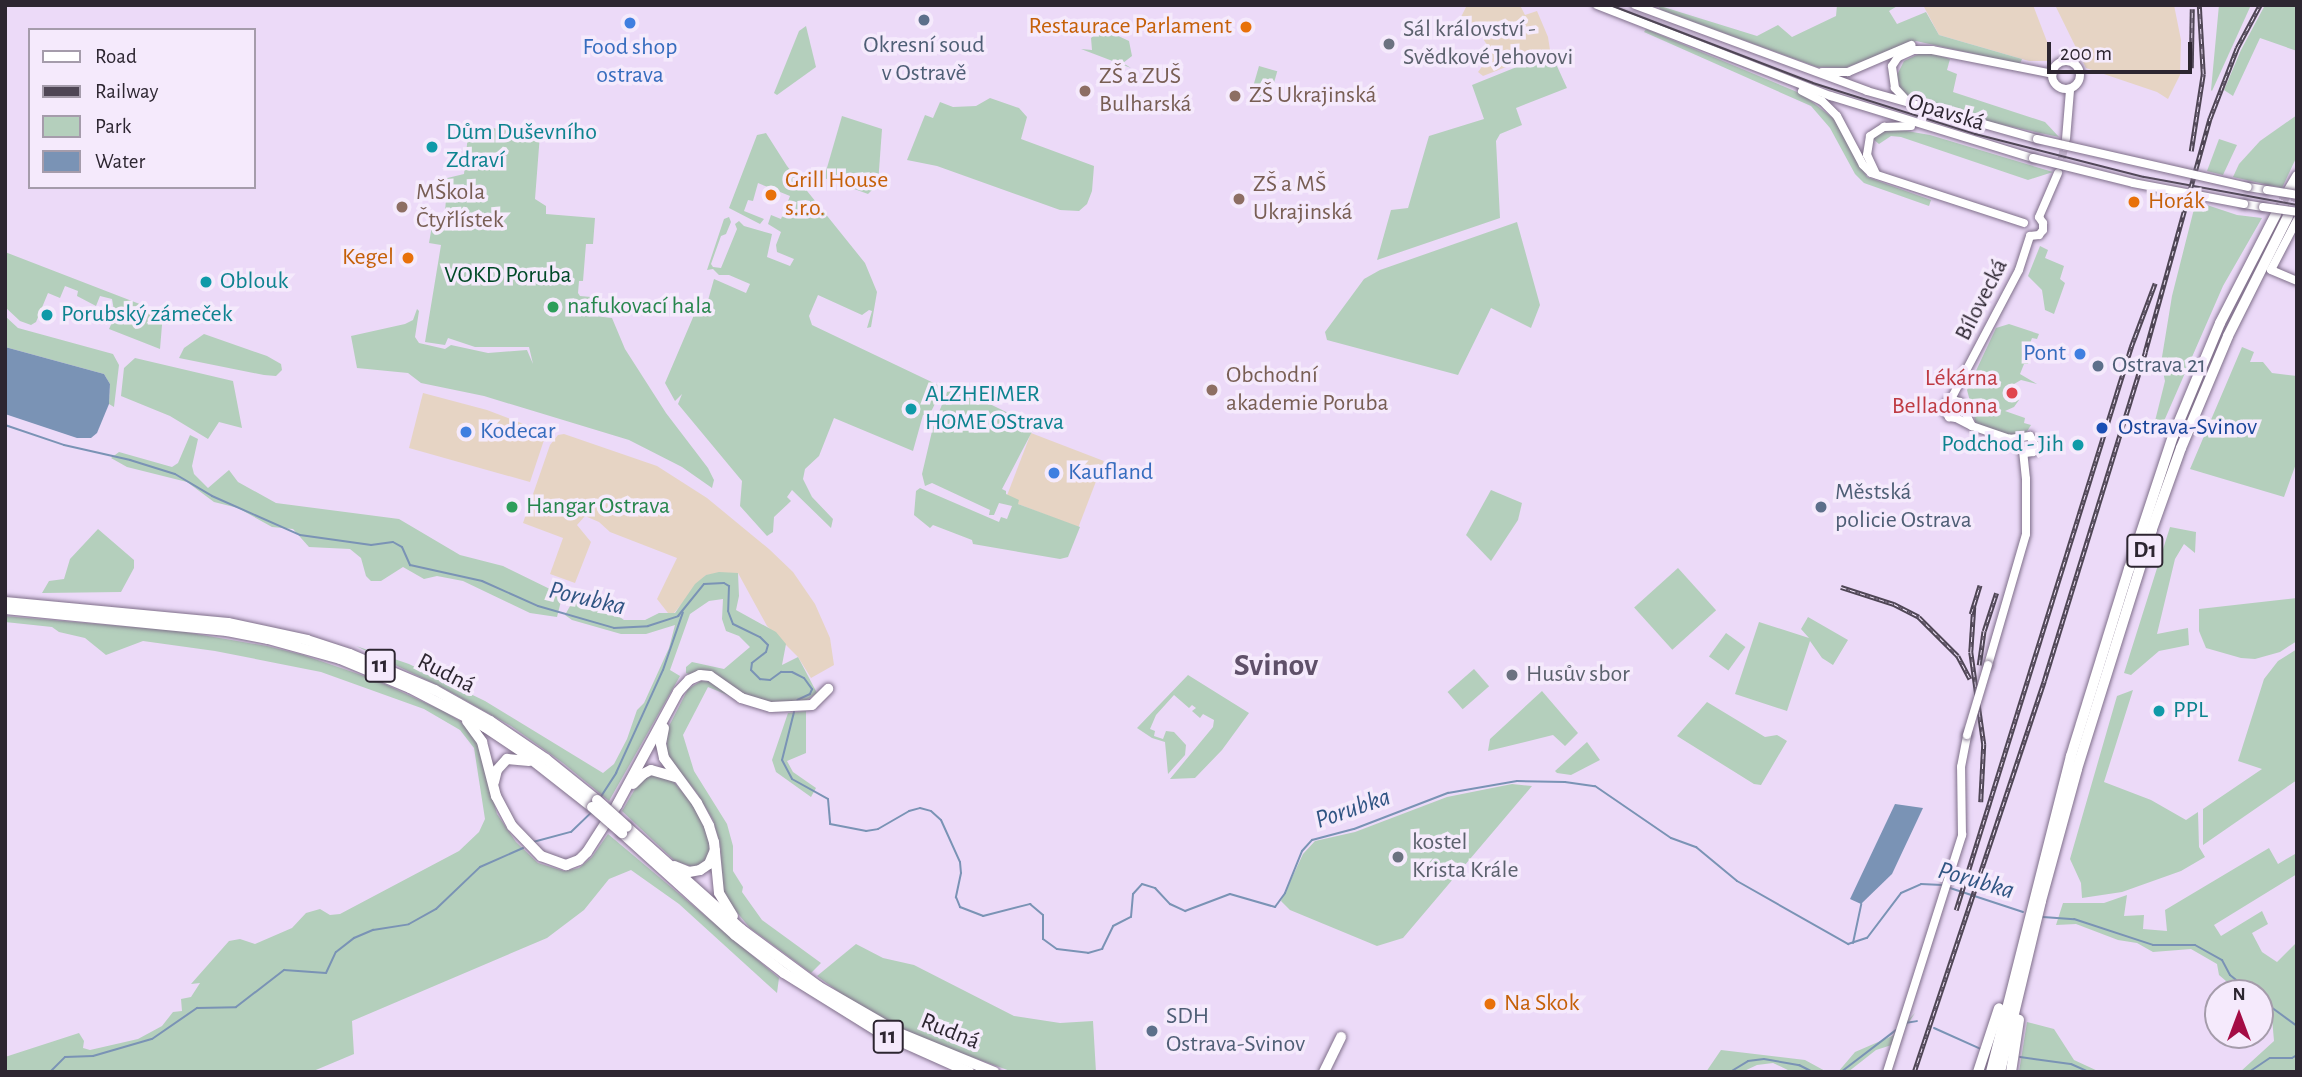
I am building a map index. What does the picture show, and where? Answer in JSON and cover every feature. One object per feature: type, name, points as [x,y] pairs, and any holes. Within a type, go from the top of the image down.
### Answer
[{"type":"highway","points":[[2293,192],[2297,176]]},
{"type":"highway","name":"D1","points":[[1990,1072],[2037,900],[2126,608],[2177,460],[2228,336],[2289,215]]},
{"type":"highway","name":"11","points":[[5,602],[117,614]]},
{"type":"highway","name":"11","points":[[5,609],[131,615]]},
{"type":"highway","name":"Rudná","points":[[131,615],[227,631],[305,648],[376,673],[451,708],[594,804]]},
{"type":"highway","name":"Rudná","points":[[131,615],[271,631],[380,666],[456,701],[506,731],[594,804]]},
{"type":"highway","points":[[451,708],[479,736],[498,803],[518,834],[536,852],[558,864],[569,864],[582,858],[617,805],[682,687],[700,675],[714,678],[747,701],[786,708],[818,702],[828,689]]},
{"type":"highway","points":[[665,718],[662,750],[676,777],[703,813],[715,850],[722,900],[760,945]]},
{"type":"highway","points":[[646,752],[676,777]]},
{"type":"highway","points":[[493,785],[497,770],[507,759],[519,758],[541,766]]},
{"type":"highway","points":[[617,805],[645,772],[658,770],[676,777]]},
{"type":"highway","name":"11","points":[[594,804],[625,830]]},
{"type":"highway","name":"Rudná","points":[[625,830],[664,860],[789,972]]},
{"type":"highway","name":"Rudná","points":[[625,830],[735,935],[895,1040],[969,1072]]},
{"type":"highway","points":[[664,860],[686,871],[696,871],[708,865],[715,850]]},
{"type":"highway","points":[[1978,1072],[2029,930]]},
{"type":"highway","points":[[2011,1072],[2033,950],[2029,930]]},
{"type":"highway","name":"D1","points":[[2000,1072],[2029,930]]},
{"type":"highway","name":"Rudná","points":[[815,989],[899,1033],[994,1072]]},
{"type":"highway","points":[[1324,1072],[1341,1037]]},
{"type":"main road","name":"Opavská","points":[[1597,5],[1769,73],[1921,125],[2033,158],[2133,183],[2263,207],[2289,215]]},
{"type":"main road","name":"Opavská","points":[[1635,5],[1806,69],[1912,105],[2037,139],[2248,187],[2293,192]]},
{"type":"main road","points":[[1806,69],[1847,72],[1901,48],[1917,45],[1938,47],[1961,56]]},
{"type":"main road","points":[[1912,105],[1893,84],[1891,70],[1895,59],[1908,51],[1921,49],[2053,74],[2060,86],[2070,90]]},
{"type":"main road","points":[[2053,74],[2057,62],[2067,60],[2072,63],[2080,80],[2070,90],[2066,139]]},
{"type":"main road","points":[[1769,73],[1828,106],[1842,122],[1863,165],[1878,176],[2024,223]]},
{"type":"main road","points":[[1878,176],[1867,155],[1872,134],[1884,127],[1921,125]]},
{"type":"main road","points":[[2039,217],[2058,173]]},
{"type":"main road","points":[[2289,215],[2271,270],[2297,281]]},
{"type":"main road","points":[[2030,217],[2039,217],[2043,230],[2036,236],[2030,236],[2024,230],[2024,223],[2030,217]]},
{"type":"main road","name":"Bílovecká","points":[[1950,401],[2023,262],[2030,236]]},
{"type":"main road","points":[[1960,411],[1963,380]]},
{"type":"main road","points":[[1887,1072],[1962,835],[1961,767],[1967,735],[2026,534],[2026,472],[2023,448],[2010,439],[1972,426],[1960,411],[1958,401],[1950,401],[1945,412],[1960,411]]},
{"type":"shaded area","points":[[1467,5],[1520,5],[1525,15],[1537,11],[1548,37],[1550,50],[1483,76],[1478,72],[1492,53],[1482,37],[1460,19]]},
{"type":"shaded area","points":[[1923,5],[2033,5],[2051,52],[2049,61],[2029,61],[1939,35]]},
{"type":"shaded area","points":[[2055,5],[2174,5],[2181,40],[2180,75],[2168,99],[2157,92],[2086,68]]},
{"type":"shaded area","points":[[423,393],[487,410],[542,431],[544,440],[530,482],[409,448]]},
{"type":"shaded area","points":[[1031,433],[1104,461],[1078,527],[1006,499]]},
{"type":"shaded area","points":[[564,434],[657,466],[707,498],[769,549],[793,572],[815,604],[830,638],[834,665],[811,678],[798,657],[767,626],[738,573],[706,575],[674,613],[668,613],[657,599],[677,558],[610,532],[599,522],[585,516],[577,525],[591,542],[575,583],[550,574],[563,538],[523,523],[550,445],[558,435]]},
{"type":"green space","points":[[1657,5],[1757,36],[1778,25],[1792,37],[1836,16],[1837,5],[1899,5],[1889,11],[1897,24],[1926,12],[1939,35],[2022,59],[2020,64],[1916,41],[1845,68],[1817,67],[1661,10]]},
{"type":"green space","points":[[2219,5],[2251,5],[2212,91],[2211,90]]},
{"type":"green space","points":[[2265,5],[2297,5],[2297,51],[2260,38],[2233,96],[2224,90]]},
{"type":"green space","points":[[806,26],[816,67],[777,95],[774,93],[799,31]]},
{"type":"green space","points":[[1099,27],[1129,41],[1132,56],[1123,63],[1131,68],[1081,49],[1092,50],[1091,38],[1101,30]]},
{"type":"green space","points":[[1646,29],[1802,94],[1834,119],[1867,177],[1931,200],[1929,206],[1864,183],[1855,174],[1830,128],[1811,106],[1644,32]]},
{"type":"green space","points":[[1925,51],[1950,59],[1947,70],[1957,74],[1953,92],[2045,122],[2059,137],[1980,120],[1909,97],[1900,88],[1897,75],[1904,61]]},
{"type":"green space","points":[[1551,53],[1567,88],[1516,108],[1522,125],[1500,134],[1496,141],[1500,218],[1377,260],[1391,210],[1408,208],[1429,136],[1484,119],[1472,85]]},
{"type":"green space","points":[[1259,66],[1277,71],[1267,106],[1249,101]]},
{"type":"green space","points":[[990,98],[1019,108],[1027,117],[1021,139],[1094,166],[1092,191],[1087,204],[1079,211],[1060,210],[937,166],[907,160],[925,115],[933,118],[940,102],[953,107],[976,106]]},
{"type":"green space","points":[[2297,115],[2297,156],[2282,188],[2233,177],[2239,164],[2260,141]]},
{"type":"green space","points":[[842,116],[882,129],[878,184],[868,194],[824,178]]},
{"type":"green space","name":"VOKD Poruba","points":[[469,125],[540,134],[535,199],[546,206],[546,214],[595,218],[593,244],[586,244],[583,281],[579,281],[578,293],[580,296],[602,298],[595,316],[612,318],[625,349],[666,413],[708,468],[714,480],[712,488],[682,467],[629,440],[484,396],[421,383],[408,373],[357,368],[351,336],[405,324],[413,320],[417,309],[419,311],[415,337],[419,343],[445,349],[451,345],[488,353],[527,350],[533,364],[529,347],[475,347],[448,338],[445,345],[425,342],[441,245],[429,243],[434,214],[445,213],[446,198],[435,181],[464,174]]},
{"type":"green space","points":[[1895,129],[1930,135],[2053,172],[2028,180],[1901,137],[1891,136],[1879,144],[1873,139],[1883,131]]},
{"type":"green space","points":[[766,133],[787,166],[865,263],[877,292],[871,327],[867,328],[872,311],[862,315],[818,295],[809,316],[812,325],[938,385],[940,382],[943,387],[929,416],[923,415],[913,451],[834,418],[819,456],[805,469],[803,479],[812,497],[833,519],[831,528],[792,490],[787,497],[791,501],[774,517],[773,532],[767,536],[740,506],[742,481],[678,404],[682,394],[675,401],[665,383],[700,301],[707,304],[714,279],[746,293],[750,284],[729,275],[719,275],[713,269],[707,270],[724,219],[729,217],[731,222],[726,234],[721,236],[711,264],[713,267],[721,268],[737,229],[735,224],[739,221],[744,226],[772,234],[767,257],[790,266],[794,259],[777,252],[776,245],[781,232],[768,224],[771,215],[781,219],[790,196],[758,183],[753,201],[748,200],[744,211],[764,219],[760,224],[729,208],[757,135]]},
{"type":"green space","points":[[2219,139],[2237,145],[2223,175],[2207,171]]},
{"type":"green space","points":[[2204,204],[2237,215],[2262,218],[2223,286],[2161,428],[2154,425],[2165,381],[2161,363],[2172,296],[2195,205]]},
{"type":"green space","points":[[1517,222],[1540,305],[1531,328],[1491,308],[1458,375],[1327,340],[1325,332],[1364,279],[1380,270]]},
{"type":"green space","points":[[2040,246],[2048,250],[2045,258],[2064,266],[2060,279],[2065,283],[2054,314],[2045,310],[2042,290],[2028,276]]},
{"type":"green space","points":[[5,252],[163,313],[160,349],[109,329],[115,316],[112,299],[100,296],[96,306],[77,296],[78,291],[65,286],[60,298],[48,293],[36,322],[31,325],[20,321],[5,307]]},
{"type":"green space","points":[[5,316],[18,328],[113,354],[119,365],[114,407],[109,404],[110,384],[104,374],[5,347]]},
{"type":"green space","points":[[2009,324],[2039,334],[2037,339],[2032,338],[2027,352],[2031,354],[2028,364],[2024,364],[2020,374],[2037,384],[2021,380],[2014,384],[2019,400],[2014,407],[2005,411],[2025,418],[2024,423],[2031,425],[2026,433],[2015,437],[1976,424],[1967,390],[1996,328]]},
{"type":"green space","points":[[204,334],[267,356],[281,364],[282,370],[276,376],[264,375],[179,358],[184,348]]},
{"type":"green space","points":[[2242,347],[2254,352],[2250,362],[2263,362],[2272,373],[2297,376],[2297,461],[2284,497],[2190,469]]},
{"type":"green space","points":[[135,358],[233,381],[242,428],[219,422],[208,439],[170,416],[121,396],[124,368]]},
{"type":"green space","points":[[959,389],[1035,426],[1002,489],[1019,500],[1018,504],[1080,527],[1068,557],[1060,559],[973,544],[972,540],[933,525],[930,528],[914,515],[916,491],[920,488],[999,522],[1001,517],[1007,519],[1012,506],[999,503],[994,515],[989,515],[990,510],[932,483],[925,486],[922,474],[933,427],[947,392]]},
{"type":"green space","points":[[190,435],[198,439],[192,466],[194,474],[208,488],[229,470],[238,482],[276,503],[399,519],[460,555],[503,566],[556,592],[561,601],[557,617],[530,613],[463,581],[437,576],[424,579],[403,567],[381,581],[371,581],[366,576],[361,558],[350,549],[309,547],[293,529],[272,527],[238,508],[214,502],[187,482],[127,467],[111,458],[119,452],[172,467],[178,463]]},
{"type":"green space","points":[[1491,490],[1522,503],[1518,520],[1491,561],[1466,535]]},
{"type":"green space","points":[[2170,527],[2196,532],[2195,553],[2184,544],[2175,559],[2157,634],[2188,628],[2189,645],[2159,651],[2131,675],[2124,673]]},
{"type":"green space","points":[[98,529],[134,560],[134,568],[121,592],[42,593],[49,581],[64,579],[70,559]]},
{"type":"green space","points":[[1678,568],[1716,610],[1672,650],[1634,607]]},
{"type":"green space","points":[[719,572],[738,573],[739,596],[736,610],[776,632],[786,644],[782,665],[798,657],[817,693],[805,701],[778,704],[758,701],[686,673],[686,667],[692,662],[724,669],[750,647],[739,636],[726,631],[722,619],[723,599],[709,601],[690,614],[670,670],[680,676],[609,801],[563,763],[511,726],[445,689],[356,646],[409,664],[485,701],[603,773],[614,764],[627,739],[637,710],[644,703],[669,648],[675,625],[646,634],[621,634],[572,620],[565,615],[574,599],[586,598],[598,602],[624,620],[645,620],[659,613],[675,613],[695,584],[706,575]]},
{"type":"green space","points":[[2297,598],[2297,641],[2280,652],[2255,659],[2206,648],[2199,631],[2199,609]]},
{"type":"green space","points":[[5,616],[179,631],[267,646],[303,655],[376,680],[443,711],[460,721],[477,739],[497,814],[516,842],[538,863],[564,871],[579,868],[592,857],[608,834],[779,978],[777,993],[679,904],[631,870],[609,879],[584,910],[547,938],[352,1021],[354,1054],[311,1072],[5,1072],[5,1057],[79,1033],[84,1041],[83,1048],[90,1050],[138,1039],[162,1026],[173,1012],[182,1011],[181,999],[191,997],[200,983],[191,984],[229,941],[240,939],[255,944],[292,928],[306,913],[320,909],[330,915],[340,914],[459,851],[479,832],[485,819],[474,748],[460,730],[424,709],[321,672],[215,651],[143,641],[106,655],[85,638],[59,632],[52,627],[5,622]]},
{"type":"green space","points":[[1808,617],[1848,640],[1833,665],[1822,658],[1810,641],[1787,711],[1735,694],[1759,622],[1809,638],[1801,629]]},
{"type":"green space","points":[[1726,633],[1745,647],[1728,671],[1709,656]]},
{"type":"green space","points":[[2297,649],[2297,780],[2203,845],[2203,809],[2262,769],[2238,761],[2264,679],[2278,661]]},
{"type":"green space","points":[[1474,669],[1489,686],[1463,709],[1448,692]]},
{"type":"green space","points":[[1188,675],[1249,713],[1222,750],[1195,778],[1170,779],[1213,727],[1214,720],[1203,714],[1200,718],[1192,711],[1196,708],[1192,705],[1189,708],[1174,695],[1156,715],[1150,729],[1155,731],[1154,736],[1163,739],[1166,731],[1174,732],[1186,745],[1185,755],[1168,774],[1165,742],[1152,738],[1137,728]]},
{"type":"green space","points":[[701,681],[712,682],[730,696],[708,687],[683,735],[694,771],[727,824],[733,846],[733,871],[743,887],[742,892],[762,920],[821,963],[811,973],[750,928],[724,897],[720,844],[713,820],[697,793],[666,754],[668,728],[688,689]]},
{"type":"green space","points":[[2133,690],[2104,782],[2151,800],[2186,820],[2198,812],[2199,847],[2205,857],[2181,871],[2122,892],[2082,898],[2081,883],[2070,859],[2117,696]]},
{"type":"green space","points":[[1542,691],[1578,733],[1565,746],[1553,735],[1488,751],[1490,739]]},
{"type":"green space","points":[[1707,702],[1765,737],[1777,735],[1787,741],[1761,785],[1754,784],[1677,736]]},
{"type":"green space","points":[[806,711],[806,753],[787,761],[793,772],[816,788],[811,797],[776,772],[772,760],[788,713]]},
{"type":"green space","points":[[1587,742],[1600,760],[1571,775],[1555,771]]},
{"type":"green space","points":[[649,774],[672,780],[693,804],[703,823],[709,840],[710,856],[696,868],[675,861],[622,811],[638,784]]},
{"type":"green space","points":[[1512,784],[1532,786],[1403,938],[1377,946],[1290,910],[1281,901],[1303,854],[1315,841],[1355,832],[1447,797]]},
{"type":"green space","points":[[2269,848],[2278,864],[2295,854],[2297,874],[2214,925],[2221,936],[2262,911],[2268,924],[2252,933],[2262,952],[2277,962],[2297,942],[2297,1072],[2240,1072],[2265,1049],[2274,1049],[2274,979],[2224,979],[2219,975],[2217,964],[2191,949],[2153,952],[2137,943],[2118,940],[2076,924],[2056,925],[2063,903],[2104,903],[2127,895],[2124,916],[2144,915],[2143,929],[2167,931],[2165,910]]},
{"type":"green space","points":[[856,944],[883,958],[914,965],[1014,1016],[1060,1023],[1093,1021],[1096,1072],[1013,1072],[922,1039],[858,1006],[817,976]]},
{"type":"green space","points":[[1915,1013],[1901,1034],[1901,1042],[1876,1050],[1848,1072],[1838,1072],[1855,1052],[1892,1036]]},
{"type":"green space","points":[[2027,1022],[2054,1029],[2074,1060],[2100,1072],[2019,1072]]},
{"type":"green space","points":[[1721,1050],[1805,1060],[1827,1072],[1792,1072],[1773,1063],[1757,1065],[1742,1072],[1706,1072]]},
{"type":"water","points":[[5,347],[104,374],[110,384],[109,404],[97,433],[91,438],[77,438],[5,414]]},
{"type":"water","points":[[1895,804],[1923,808],[1892,874],[1861,904],[1850,899]]},
{"type":"waterway","name":"Porubka","points":[[5,425],[64,445],[130,460],[175,474],[212,496],[300,535],[371,545],[393,542],[402,547],[410,565],[482,581],[538,606],[614,628],[648,626],[678,616],[704,584],[724,583],[729,586],[728,611],[733,624],[760,637],[768,645],[766,652],[752,663],[751,670],[760,679],[770,680],[781,672],[792,672],[804,678],[812,689],[810,694],[797,700]]},
{"type":"waterway","points":[[600,798],[616,773],[663,670],[683,612]]},
{"type":"waterway","name":"Porubka","points":[[794,712],[782,760],[792,779],[828,799],[830,824],[866,831],[878,829],[909,811],[920,808],[931,811],[941,820],[960,862],[961,873],[956,897],[960,907],[983,916],[1030,904],[1043,915],[1043,939],[1057,949],[1088,953],[1102,949],[1113,926],[1131,917],[1133,894],[1142,884],[1155,888],[1170,904],[1185,911],[1230,894],[1275,907],[1285,893],[1302,851],[1312,840],[1354,829],[1448,793],[1517,781],[1595,786],[1671,838],[1696,847],[1737,881],[1848,944],[1867,938],[1901,893],[1921,884],[1942,885]]},
{"type":"waterway","points":[[533,842],[571,832],[592,812]]},
{"type":"waterway","points":[[50,1072],[65,1057],[93,1056],[152,1039],[197,1008],[236,1007],[284,970],[326,973],[336,952],[354,938],[373,930],[409,924],[436,909],[480,867],[523,848]]},
{"type":"waterway","name":"Porubka","points":[[1947,887],[2023,912]]},
{"type":"waterway","points":[[1853,943],[1861,904]]},
{"type":"waterway","name":"Porubka","points":[[2043,917],[2074,919],[2153,945],[2195,945],[2222,960],[2235,979]]},
{"type":"waterway","name":"Porubka","points":[[2274,1009],[2297,1026]]},
{"type":"waterway","points":[[1905,1023],[1917,1021]]},
{"type":"waterway","points":[[1934,1028],[1981,1049]]},
{"type":"waterway","points":[[1841,1072],[1896,1030]]},
{"type":"waterway","points":[[2249,1072],[2270,1058],[2292,1058],[2297,1055]]},
{"type":"waterway","points":[[2020,1057],[2071,1064],[2089,1072]]},
{"type":"waterway","points":[[1730,1072],[1748,1061],[1764,1059],[1799,1065],[1813,1072]]},
{"type":"tunnel","points":[[2059,170],[2066,139]]},
{"type":"tunnel","points":[[2276,214],[2289,190]]},
{"type":"tunnel","points":[[2288,216],[2297,198]]},
{"type":"tram line","points":[[1610,5],[1813,83],[1975,134],[2144,177],[2297,205]]},
{"type":"railway","points":[[2191,151],[2203,74],[2199,5]]},
{"type":"railway","points":[[1914,1072],[2044,681],[2145,352],[2210,118],[2237,48],[2260,5]]},
{"type":"railway","points":[[2191,68],[2192,9]]},
{"type":"railway","points":[[1956,910],[2131,347],[2155,283]]},
{"type":"railway","points":[[1971,614],[1980,585]]},
{"type":"railway","points":[[1841,587],[1894,604],[1919,617],[1958,656],[1970,679]]},
{"type":"railway","points":[[1979,665],[1984,631],[1996,593]]},
{"type":"railway","points":[[1974,607],[1971,652],[1984,744],[1981,802]]},
{"type":"place","name":"Okresní soud v Ostravě","points":[[924,20]]},
{"type":"place","name":"Food shop ostrava","points":[[630,23]]},
{"type":"place","name":"Restaurace Parlament","points":[[1246,27]]},
{"type":"place","name":"Sál království - Svědkové Jehovovi","points":[[1389,44]]},
{"type":"place","name":"ZŠ a ZUŠ Bulharská","points":[[1085,91]]},
{"type":"place","name":"ZŠ Ukrajinská","points":[[1235,96]]},
{"type":"place","name":"Dům Duševního Zdraví","points":[[432,147]]},
{"type":"place","name":"Grill House s.r.o.","points":[[771,195]]},
{"type":"place","name":"ZŠ a MŠ Ukrajinská","points":[[1239,199]]},
{"type":"place","name":"Horák","points":[[2134,202]]},
{"type":"place","name":"MŠkola Čtyřlístek","points":[[402,207]]},
{"type":"place","name":"Kegel","points":[[408,258]]},
{"type":"place","name":"Oblouk","points":[[206,282]]},
{"type":"place","name":"nafukovací hala","points":[[553,307]]},
{"type":"place","name":"Porubský zámeček","points":[[47,315]]},
{"type":"place","name":"Pont","points":[[2080,354]]},
{"type":"place","name":"Ostrava 21","points":[[2098,366]]},
{"type":"place","name":"Obchodní akademie Poruba","points":[[1212,390]]},
{"type":"place","name":"Lékárna Belladonna","points":[[2012,393]]},
{"type":"place","name":"ALZHEIMER HOME OStrava","points":[[911,409]]},
{"type":"place","name":"Ostrava-Svinov","points":[[2102,428]]},
{"type":"place","name":"Kodecar","points":[[466,432]]},
{"type":"place","name":"Podchod - Jih","points":[[2078,445]]},
{"type":"place","name":"Kaufland","points":[[1054,473]]},
{"type":"place","name":"Hangar Ostrava","points":[[512,507]]},
{"type":"place","name":"Městská policie Ostrava","points":[[1821,507]]},
{"type":"place","name":"Husův sbor","points":[[1512,675]]},
{"type":"place","name":"PPL","points":[[2159,711]]},
{"type":"place","name":"kostel Krista Krále","points":[[1398,857]]},
{"type":"place","name":"Na Skok","points":[[1490,1004]]},
{"type":"place","name":"SDH Ostrava-Svinov","points":[[1152,1031]]},
{"type":"district","name":"Svinov","points":[[1276,665]]}]
